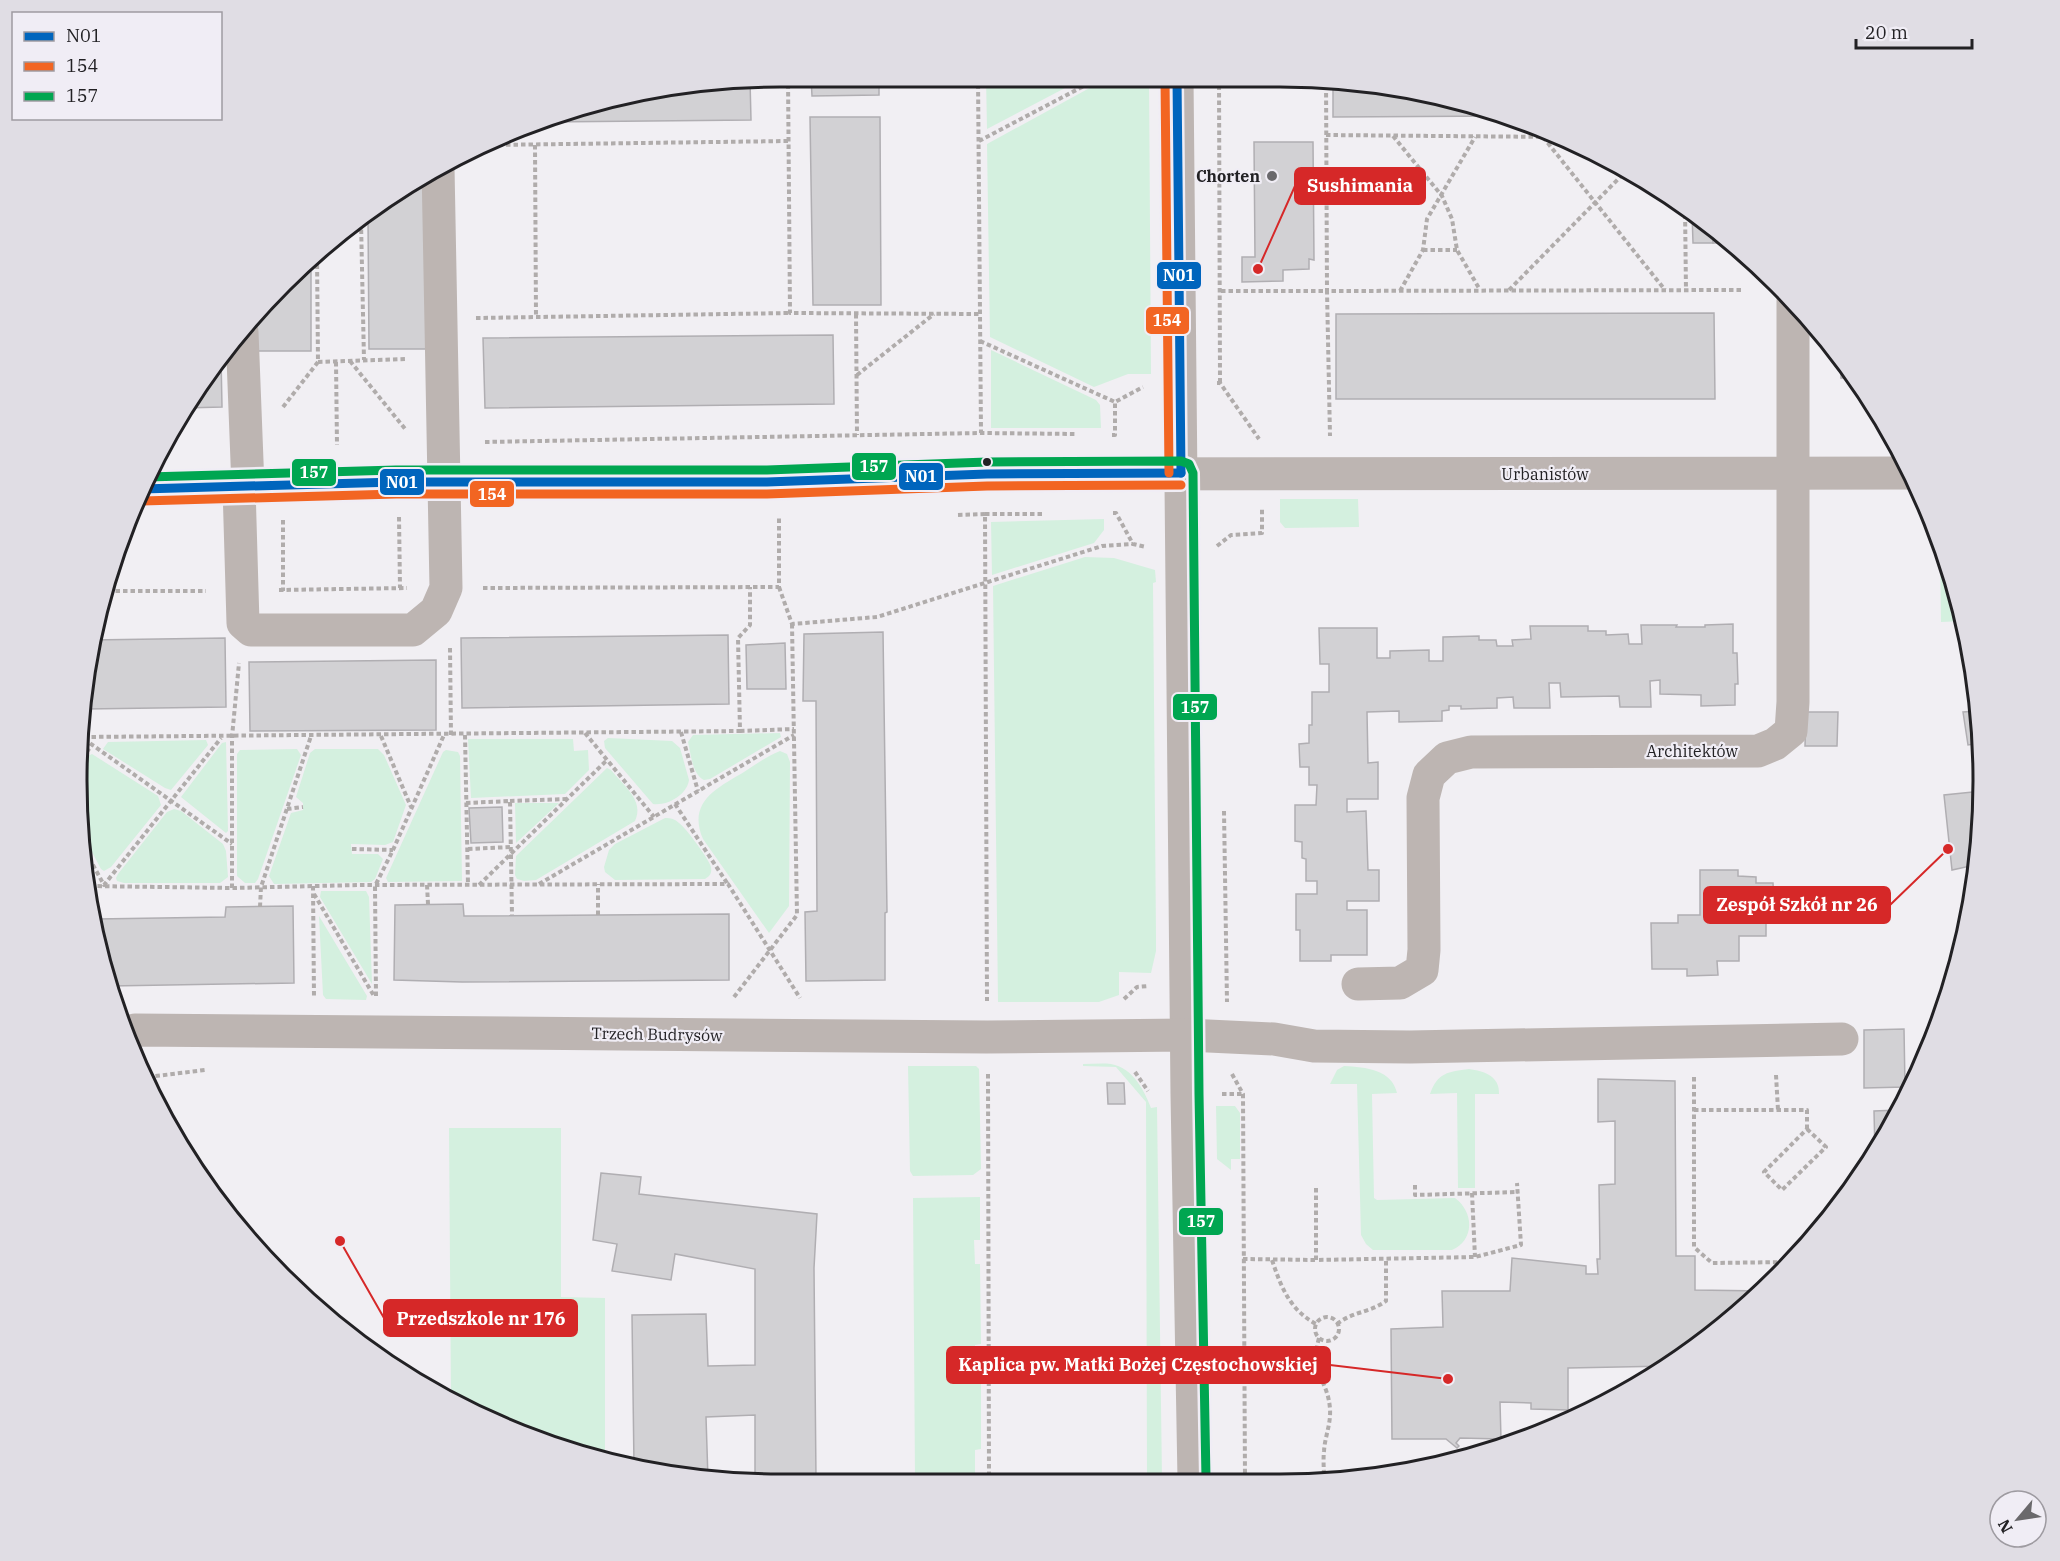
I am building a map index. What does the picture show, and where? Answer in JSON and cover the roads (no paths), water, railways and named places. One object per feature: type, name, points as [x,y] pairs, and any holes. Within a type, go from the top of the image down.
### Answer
[{"type":"street","points":[[1177,87],[1194,1474]]},
{"type":"street","points":[[242,343],[243,623],[251,630],[413,630],[441,599],[445,483],[438,178]]},
{"type":"street","name":"Architektów","points":[[1358,984],[1400,983],[1422,970],[1424,950],[1423,798],[1429,774],[1447,758],[1470,752],[1758,751],[1775,744],[1791,730],[1793,702],[1793,315]]},
{"type":"street","name":"Urbanistów","points":[[152,489],[396,482],[767,482],[987,474],[1901,473]]},
{"type":"street","name":"Trzech Budrysów","points":[[134,1030],[987,1037],[1187,1035],[1274,1039],[1314,1046],[1410,1047],[1842,1039]]},
{"type":"place","name":"Chorten","points":[[1272,176]]},
{"type":"place","name":"Sushimania","points":[[1258,269]]},
{"type":"place","name":"Zespół Szkół nr 26","points":[[1948,849]]},
{"type":"place","name":"Przedszkole nr 176","points":[[340,1241]]},
{"type":"place","name":"Kaplica pw. Matki Bożej Częstochowskiej","points":[[1448,1379]]}]
